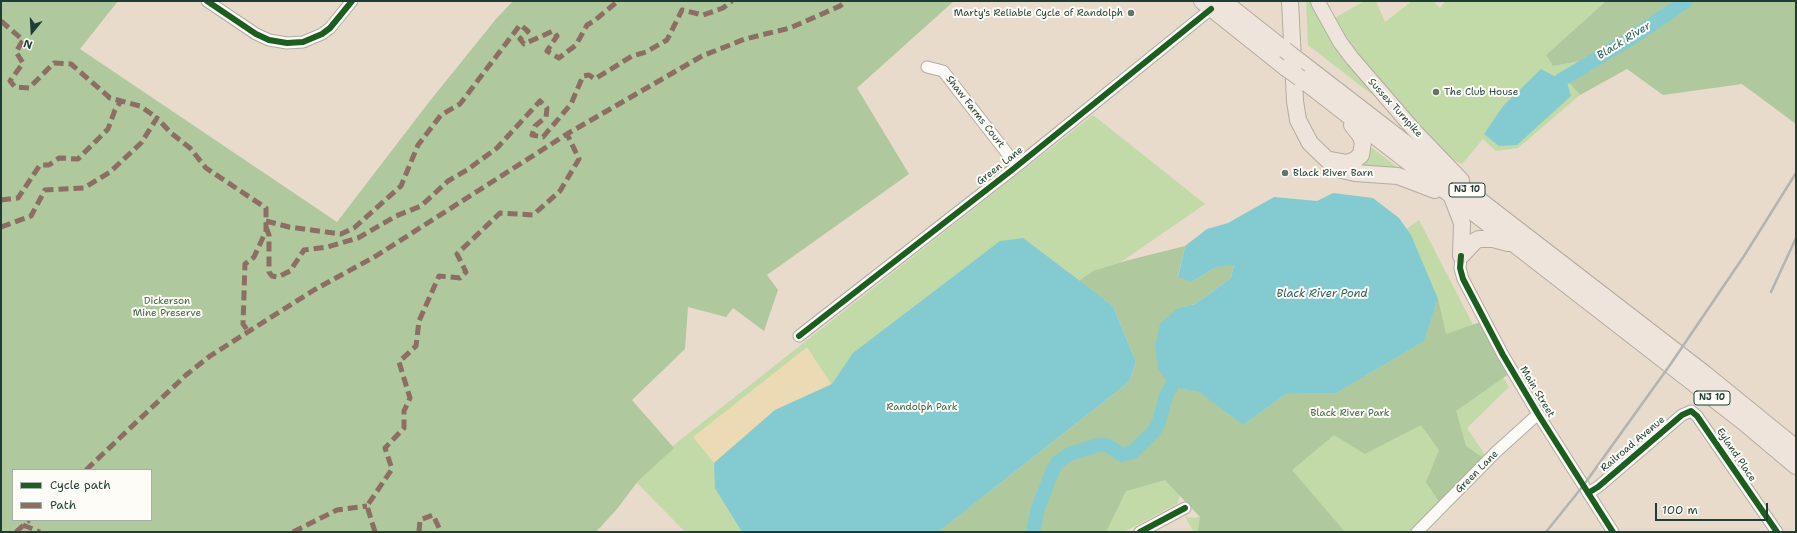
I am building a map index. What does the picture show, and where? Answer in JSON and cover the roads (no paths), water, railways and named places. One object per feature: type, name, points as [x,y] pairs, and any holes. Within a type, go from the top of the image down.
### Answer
[{"type":"highway","points":[[1291,2],[1296,112],[1304,134],[1310,143],[1334,166],[1342,170],[1355,174],[1398,176],[1452,196],[1462,223],[1461,256]]},
{"type":"highway","name":"NJ 10","points":[[1212,4],[1486,205],[1711,379],[1796,448]]},
{"type":"highway","name":"NJ 10","points":[[1212,4],[1285,50],[1300,78],[1746,424],[1796,466]]},
{"type":"highway","points":[[1324,157],[1335,162],[1347,163],[1358,158],[1363,149],[1363,142],[1360,135],[1334,104]]},
{"type":"highway","points":[[1461,256],[1475,241],[1485,238],[1517,247]]},
{"type":"main road","name":"Sussex Turnpike","points":[[1317,2],[1340,42],[1363,72],[1414,130],[1486,205]]},
{"type":"street","points":[[207,1],[256,34],[269,40],[287,43],[303,42],[322,34],[330,28],[352,1]]},
{"type":"street","name":"Green Lane","points":[[800,336],[1017,166],[1212,4]]},
{"type":"street","name":"Shaw Farms Court","points":[[927,67],[942,71],[1017,166]]},
{"type":"street","name":"Main Street","points":[[1461,256],[1460,268],[1463,280],[1507,361],[1538,414],[1612,532]]},
{"type":"street","name":"Railroad Avenue","points":[[1588,493],[1598,487],[1682,415],[1691,411]]},
{"type":"street","name":"Eyland Place","points":[[1691,411],[1698,416],[1777,532]]},
{"type":"street","name":"Green Lane","points":[[1417,532],[1496,452],[1538,414]]},
{"type":"street","points":[[1140,532],[1185,508]]},
{"type":"water","points":[[1541,69],[1567,83],[1571,96],[1517,145],[1499,146],[1484,134],[1503,106]]},
{"type":"water","name":"Black River Pond","points":[[1333,193],[1373,198],[1399,218],[1411,235],[1438,299],[1424,341],[1336,393],[1286,394],[1243,425],[1199,392],[1171,387],[1158,369],[1155,346],[1160,324],[1178,308],[1195,304],[1231,278],[1234,265],[1216,267],[1192,282],[1178,277],[1185,246],[1207,229],[1228,223],[1274,197],[1317,201]]},
{"type":"water","name":"Randolph Park","points":[[1023,238],[1113,306],[1136,362],[1129,382],[938,532],[742,532],[715,488],[714,463],[775,410],[832,384],[853,353],[1000,241]]},
{"type":"waterway","name":"Black River","points":[[1561,80],[1635,36],[1686,1]]},
{"type":"waterway","name":"Black River","points":[[1033,532],[1038,508],[1053,470],[1058,462],[1069,454],[1098,445],[1107,445],[1122,455],[1133,452],[1154,431],[1159,422],[1166,396],[1171,387]]},
{"type":"railway","points":[[1546,532],[1583,486],[1670,365],[1744,256],[1796,173]]},
{"type":"railway","points":[[1771,292],[1796,238]]},
{"type":"place","name":"Marty's Reliable Cycle of Randolph","points":[[1131,13]]},
{"type":"place","name":"The Club House","points":[[1436,92]]},
{"type":"place","name":"Black River Barn","points":[[1285,173]]},
{"type":"park label","name":"Dickerson Mine Preserve","points":[[167,306]]},
{"type":"park label","name":"Black River Park","points":[[1350,413]]}]
